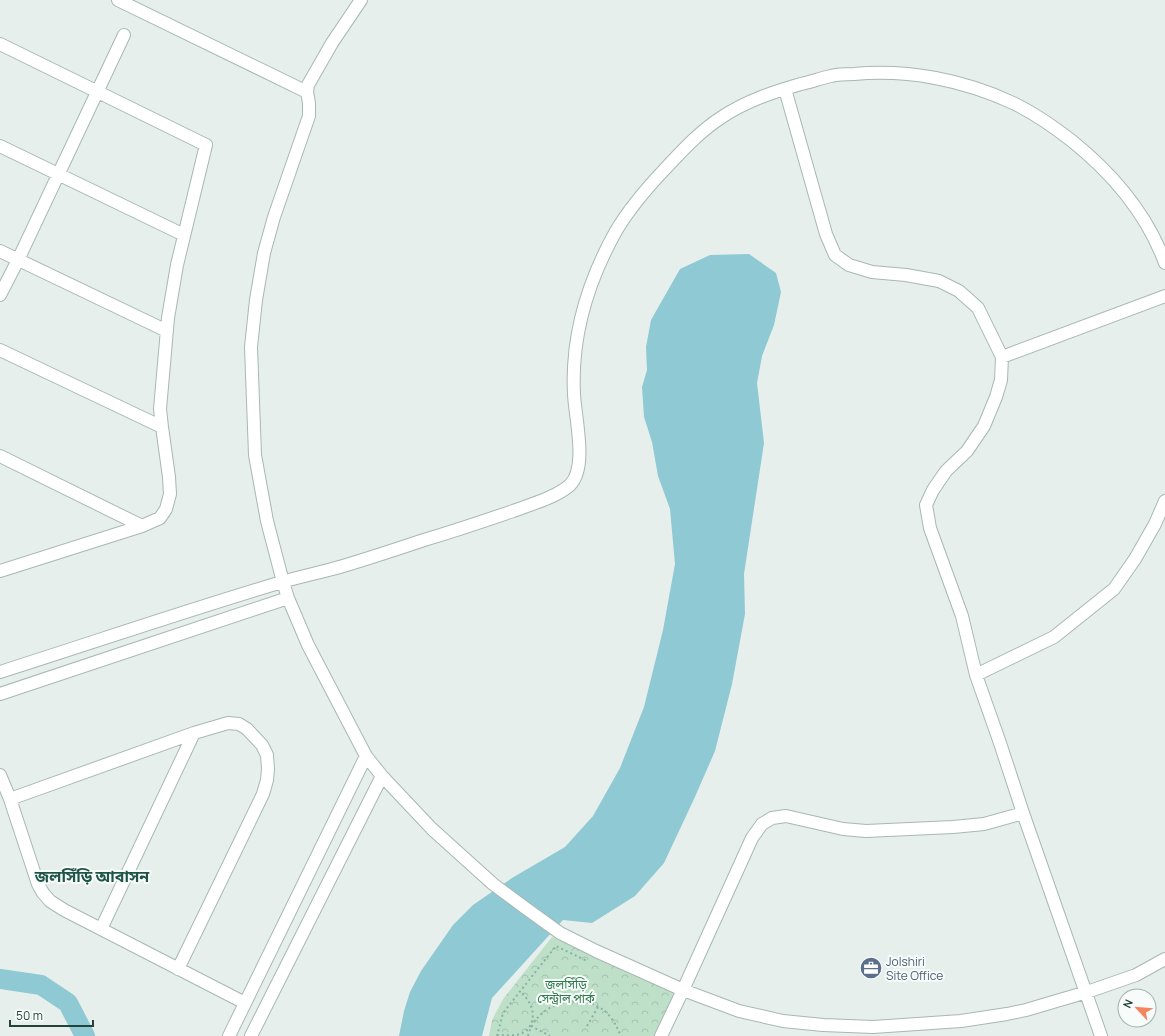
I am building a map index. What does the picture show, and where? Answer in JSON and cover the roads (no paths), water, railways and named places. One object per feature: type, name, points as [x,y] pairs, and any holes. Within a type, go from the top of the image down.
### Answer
[{"type":"street","points":[[118,0],[307,92]]},
{"type":"street","points":[[361,0],[332,43],[311,79],[307,92],[309,116],[278,203],[264,253],[256,300],[251,347],[255,455],[268,521],[283,582],[288,598],[308,645],[366,756],[382,776],[432,829],[493,884],[560,933],[596,951],[684,990],[740,1011],[764,1017],[823,1026],[872,1027],[961,1021],[1026,1010],[1087,992],[1136,974],[1165,959]]},
{"type":"street","points":[[0,295],[124,35]]},
{"type":"street","points":[[0,44],[206,146],[184,235],[170,302],[160,409],[170,477],[170,494],[166,509],[160,518],[142,526],[0,571]]},
{"type":"street","points":[[0,672],[283,582],[341,566],[465,527],[539,502],[564,490],[572,484],[576,477],[579,465],[574,394],[574,369],[577,338],[583,307],[595,272],[618,228],[647,188],[684,149],[720,118],[753,100],[832,75],[877,72],[921,75],[968,85],[1015,104],[1053,126],[1090,156],[1122,189],[1140,211],[1160,250],[1165,264]]},
{"type":"street","points":[[786,89],[826,234],[835,255],[849,265],[872,272],[906,275],[939,281],[959,291],[978,308],[1002,358],[1001,380],[996,397],[984,426],[968,451],[946,471],[933,490],[926,505],[930,528],[962,616],[976,675],[1101,1036]]},
{"type":"street","points":[[0,146],[59,173],[184,235]]},
{"type":"street","points":[[0,250],[167,331]]},
{"type":"street","points":[[1002,358],[1165,296]]},
{"type":"street","points":[[0,350],[162,427]]},
{"type":"street","points":[[0,456],[142,526]]},
{"type":"street","points":[[976,675],[1054,637],[1114,589],[1135,559],[1165,501]]},
{"type":"street","points":[[0,694],[288,598]]},
{"type":"street","points":[[10,799],[194,733],[228,723],[239,724],[247,729],[262,745],[266,755],[267,780],[263,794],[178,969]]},
{"type":"street","points":[[101,929],[194,733]]},
{"type":"street","points":[[229,1036],[366,756]]},
{"type":"street","points":[[0,775],[10,799],[35,876],[43,893],[50,901],[64,910],[245,1003]]},
{"type":"street","points":[[251,1036],[382,776]]},
{"type":"street","points":[[661,1036],[684,990],[752,838],[762,824],[772,818],[786,816],[843,829],[866,831],[984,824],[1023,814]]},
{"type":"water","points":[[749,254],[776,273],[781,292],[774,325],[762,356],[757,383],[764,443],[744,574],[745,614],[732,684],[715,751],[694,799],[664,863],[635,896],[592,923],[563,920],[492,998],[482,1036],[399,1036],[404,1011],[410,992],[421,971],[453,925],[473,905],[512,878],[565,847],[593,816],[620,768],[644,707],[663,630],[675,564],[670,509],[658,476],[652,442],[644,417],[642,387],[647,370],[646,347],[651,320],[680,269],[710,255]]},
{"type":"waterway","points":[[0,979],[41,985],[68,1003],[85,1036]]},
{"type":"place","name":"Jolshiri Site Office","points":[[871,968]]},
{"type":"district","name":"জলসিঁড়ি আবাসন","points":[[92,876]]},
{"type":"park label","name":"জলসিঁড়ি সেন্ট্রাল পার্ক","points":[[566,991]]}]
